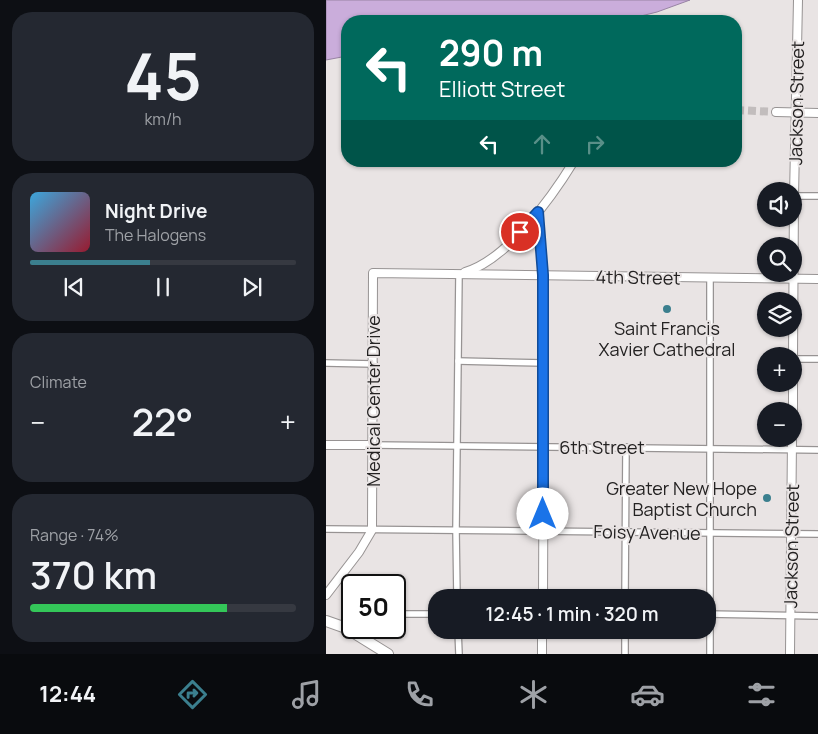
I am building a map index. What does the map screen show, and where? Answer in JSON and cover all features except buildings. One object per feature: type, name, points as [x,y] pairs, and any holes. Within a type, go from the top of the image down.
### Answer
[{"type":"highway","points":[[326,621],[346,628],[388,654]]},
{"type":"main road","name":"Jackson Street","points":[[794,182],[798,0]]},
{"type":"main road","points":[[776,112],[818,113]]},
{"type":"main road","points":[[458,274],[468,272],[491,260],[510,243],[538,212],[561,183],[570,167]]},
{"type":"main road","points":[[538,212],[543,275],[544,363],[542,589]]},
{"type":"main road","name":"4th Street","points":[[373,273],[757,279]]},
{"type":"main road","name":"Medical Center Drive","points":[[372,530],[373,273]]},
{"type":"main road","name":"4th Street","points":[[802,279],[818,279]]},
{"type":"main road","name":"Jackson Street","points":[[793,347],[794,282]]},
{"type":"main road","name":"6th Street","points":[[326,445],[373,445]]},
{"type":"main road","name":"Jackson Street","points":[[790,654],[792,450]]},
{"type":"main road","points":[[326,596],[359,552],[372,530]]},
{"type":"main road","points":[[542,639],[542,654]]},
{"type":"street","points":[[802,196],[818,196]]},
{"type":"street","points":[[457,589],[458,274]]},
{"type":"street","points":[[709,589],[710,278]]},
{"type":"street","points":[[802,358],[818,359]]},
{"type":"street","points":[[458,362],[544,363]]},
{"type":"street","points":[[326,363],[374,364]]},
{"type":"street","name":"6th Street","points":[[373,445],[818,450]]},
{"type":"street","points":[[625,589],[626,447]]},
{"type":"street","name":"Foisy Avenue","points":[[326,529],[818,534]]},
{"type":"street","points":[[406,614],[428,614]]},
{"type":"street","points":[[716,614],[818,616]]},
{"type":"street","points":[[458,639],[459,654]]},
{"type":"street","points":[[625,639],[625,654]]},
{"type":"street","points":[[710,639],[710,654]]},
{"type":"shaded area","points":[[326,0],[690,0],[645,15],[341,15],[341,57],[326,60]]},
{"type":"tunnel","points":[[742,110],[776,112]]},
{"type":"place","name":"Saint Francis Xavier Cathedral","points":[[667,309]]},
{"type":"place","name":"Greater New Hope Baptist Church","points":[[767,498]]},
{"type":"route","points":[[520,232],[538,212],[543,275],[543,514]]}]
